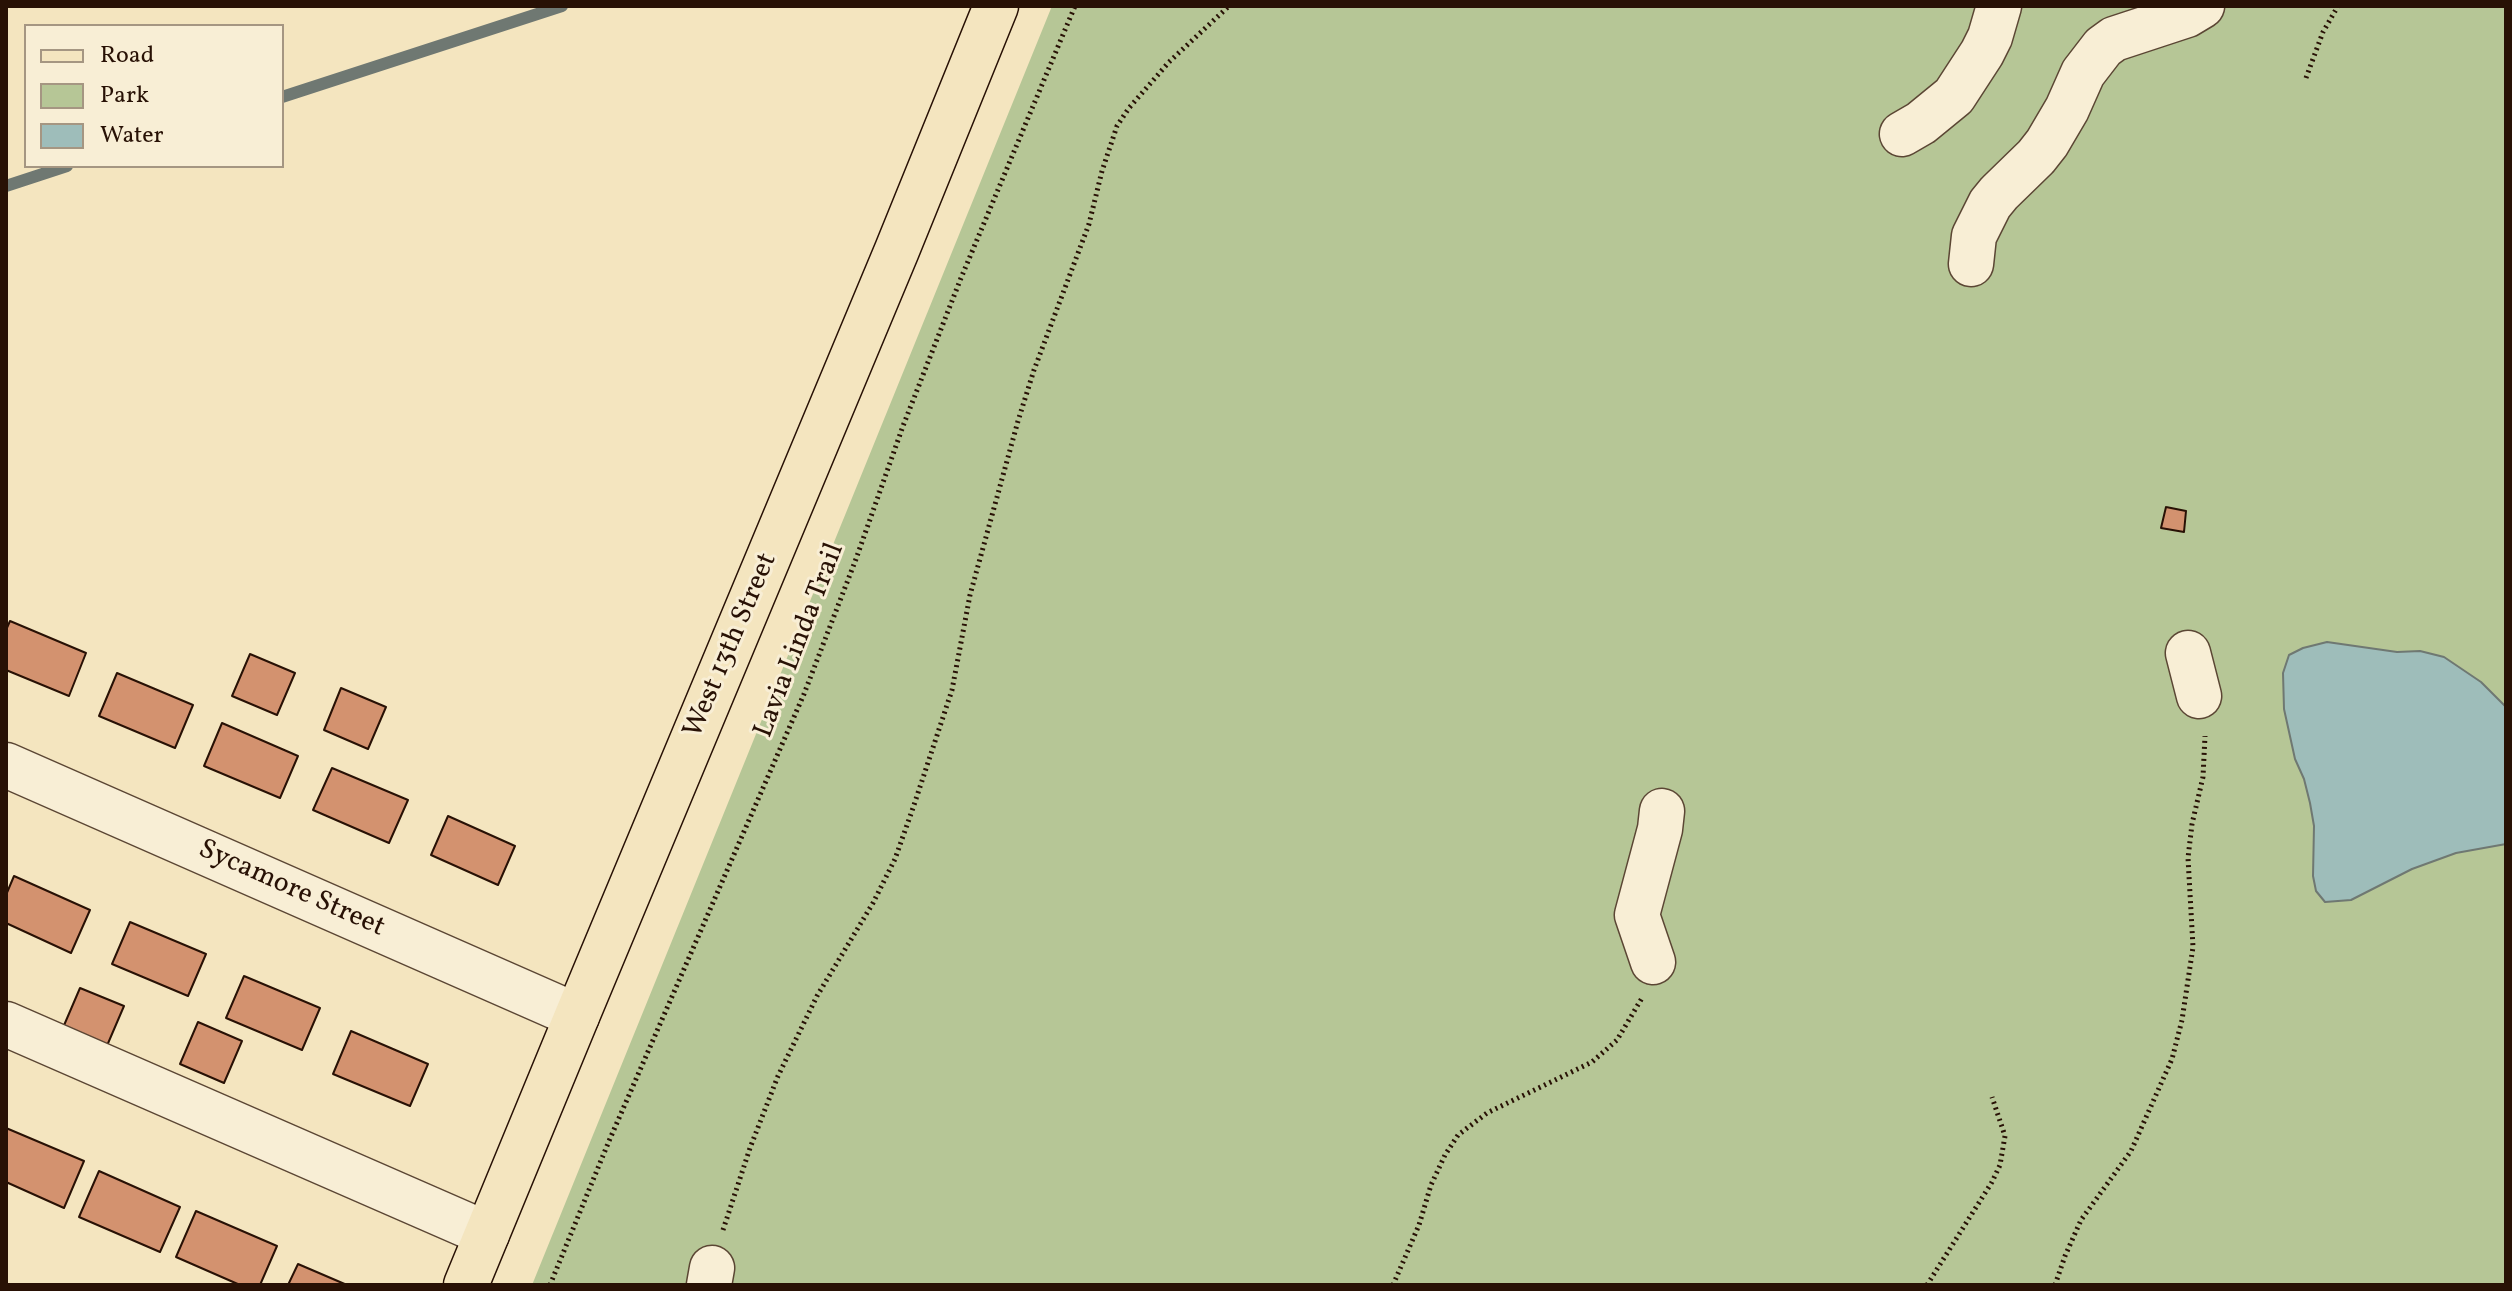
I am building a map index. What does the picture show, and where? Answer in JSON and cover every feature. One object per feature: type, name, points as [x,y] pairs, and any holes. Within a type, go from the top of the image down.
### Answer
[{"type":"main road","name":"West 13th Street","points":[[466,1285],[996,6]]},
{"type":"street","points":[[1902,134],[1954,96],[1986,45],[1999,6]]},
{"type":"street","points":[[1971,264],[1974,236],[1990,204],[2047,143],[2083,73],[2103,47],[2114,39],[2187,15],[2202,6]]},
{"type":"street","points":[[2188,653],[2199,696]]},
{"type":"street","name":"Sycamore Street","points":[[6,765],[577,1016]]},
{"type":"street","points":[[1653,962],[1637,915],[1662,811]]},
{"type":"street","points":[[6,1024],[487,1234]]},
{"type":"path","name":"Lavia Linda Trail","points":[[550,1285],[609,1141],[804,694],[961,278],[1075,6]]},
{"type":"path","points":[[711,1276],[750,1148],[778,1076],[817,996],[873,903],[895,859],[952,690],[970,595],[1018,421],[1038,357],[1089,224],[1117,126],[1169,62],[1229,6]]},
{"type":"path","points":[[2306,78],[2323,32],[2338,6]]},
{"type":"path","points":[[2055,1285],[2081,1220],[2139,1136],[2172,1059],[2182,1020],[2193,947],[2189,840],[2205,761],[2206,729],[2199,696]]},
{"type":"path","points":[[1393,1285],[1419,1225],[1431,1185],[1458,1135],[1487,1113],[1592,1062],[1617,1040],[1640,1005],[1653,962]]},
{"type":"path","points":[[1927,1285],[2000,1165],[2005,1136],[1992,1097]]},
{"type":"green space","points":[[1052,6],[2506,6],[2506,1285],[532,1285]]},
{"type":"water","points":[[2327,642],[2397,652],[2420,651],[2444,657],[2481,682],[2506,707],[2506,844],[2456,853],[2412,869],[2351,900],[2325,902],[2316,891],[2313,876],[2314,826],[2284,709],[2283,673],[2289,655]]},
{"type":"building","points":[[2166,507],[2186,511],[2184,532],[2161,528]]},
{"type":"building","points":[[10,621],[86,653],[69,696],[6,670],[6,630]]},
{"type":"building","points":[[250,654],[295,673],[277,715],[232,696]]},
{"type":"building","points":[[117,673],[193,705],[175,748],[99,716]]},
{"type":"building","points":[[341,688],[386,707],[368,749],[324,730]]},
{"type":"building","points":[[222,723],[298,756],[280,798],[204,766]]},
{"type":"building","points":[[332,768],[408,800],[389,843],[313,810]]},
{"type":"building","points":[[448,816],[515,846],[498,885],[431,855]]},
{"type":"building","points":[[14,876],[90,910],[71,953],[6,923],[6,895]]},
{"type":"building","points":[[130,922],[206,954],[188,996],[112,964]]},
{"type":"building","points":[[244,976],[320,1008],[302,1050],[226,1018]]},
{"type":"building","points":[[80,988],[124,1006],[106,1048],[62,1030]]},
{"type":"building","points":[[198,1022],[242,1041],[224,1083],[180,1064]]},
{"type":"building","points":[[351,1031],[428,1064],[410,1106],[333,1074]]},
{"type":"building","points":[[6,1128],[84,1161],[64,1208],[6,1182]]},
{"type":"building","points":[[99,1171],[180,1207],[160,1252],[79,1217]]},
{"type":"building","points":[[196,1211],[277,1246],[260,1285],[240,1285],[176,1257]]},
{"type":"building","points":[[298,1264],[347,1285],[288,1285]]},
{"type":"waterway","points":[[284,96],[562,6]]},
{"type":"waterway","points":[[6,186],[61,168]]}]
